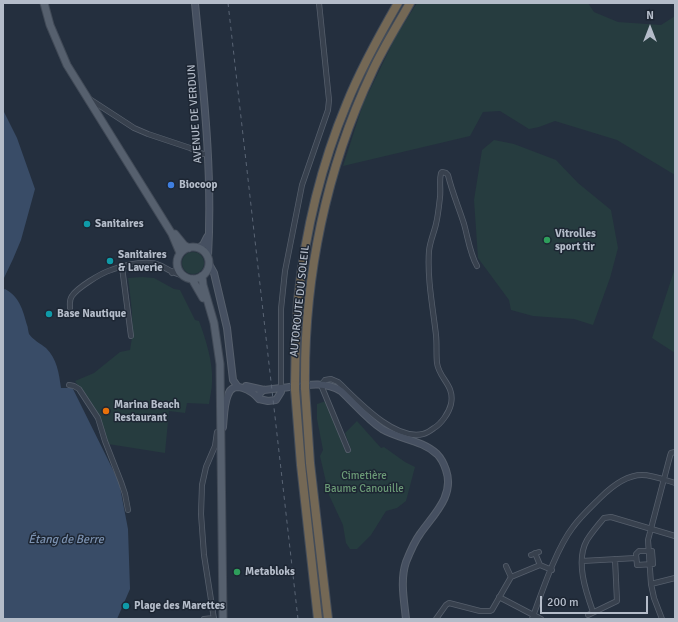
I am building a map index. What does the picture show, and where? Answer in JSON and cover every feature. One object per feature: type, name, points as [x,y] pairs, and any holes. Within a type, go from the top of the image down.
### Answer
[{"type":"highway","name":"AUTOROUTE DU SOLEIL","points":[[318,619],[301,466],[295,387],[298,299],[306,245],[318,192],[331,147],[346,104],[364,64],[398,3]]},
{"type":"highway","name":"AUTOROUTE DU SOLEIL","points":[[328,619],[310,463],[305,386],[305,357],[309,302],[318,238],[339,157],[355,111],[372,72],[410,3]]},
{"type":"main road","points":[[44,3],[50,25],[67,65],[79,87],[172,234],[180,254]]},
{"type":"main road","points":[[48,3],[56,30],[80,83],[178,239],[184,245],[190,248],[198,248],[208,256]]},
{"type":"main road","name":"AVENUE DE VERDUN","points":[[195,3],[207,124],[209,224]]},
{"type":"main road","points":[[198,248],[205,242],[209,224]]},
{"type":"main road","points":[[209,224],[209,264],[203,285],[214,323],[220,364],[223,619]]},
{"type":"main road","points":[[190,248],[180,254],[175,270],[192,279],[203,299],[211,324],[216,360],[216,619]]},
{"type":"main road","points":[[192,279],[207,274]]},
{"type":"main road","points":[[207,274],[227,328],[232,377],[238,387]]},
{"type":"main road","points":[[232,377],[240,384],[250,388],[264,390],[321,385],[334,387],[341,391],[378,426],[388,432],[430,448],[438,455],[444,464],[447,473],[448,485],[440,507],[419,535],[406,563],[403,579],[406,619]]},
{"type":"main road","points":[[220,450],[227,396],[232,389],[238,387],[250,390],[260,399],[268,401],[276,400],[281,392],[281,388]]},
{"type":"main road","points":[[260,399],[260,394],[264,390]]},
{"type":"street","points":[[281,388],[281,309],[285,271],[302,185],[328,110],[329,100],[319,3]]},
{"type":"street","points":[[91,100],[134,128],[203,154],[208,154]]},
{"type":"street","points":[[348,450],[321,385],[325,380],[331,379],[338,382],[374,416],[390,426],[409,434],[425,434],[441,422],[451,406],[452,398],[450,389],[440,373],[437,364],[436,336],[429,264],[430,244],[436,225],[440,195],[440,178],[442,172],[448,175],[471,247],[471,254],[477,266]]},
{"type":"street","points":[[70,308],[69,302],[72,295],[109,270],[150,263],[175,270]]},
{"type":"street","points":[[122,267],[131,336]]},
{"type":"street","points":[[70,385],[79,389],[98,418],[121,482],[128,510]]},
{"type":"street","points":[[204,619],[216,619],[204,555],[201,514],[202,486],[206,467],[215,446],[217,432]]},
{"type":"street","points":[[648,550],[637,552],[637,565],[649,565],[653,563],[652,552],[648,550],[650,529],[670,456],[671,453],[675,452]]},
{"type":"street","points":[[533,617],[559,551],[572,528],[613,486],[639,475],[675,483]]},
{"type":"street","points":[[615,559],[617,602],[591,613],[583,580],[583,549],[587,541],[606,517],[611,517],[675,536]]},
{"type":"street","points":[[535,553],[540,565],[552,570]]},
{"type":"street","points":[[582,561],[636,558]]},
{"type":"street","points":[[436,619],[448,604],[453,603],[480,611],[490,611],[511,577],[540,565]]},
{"type":"street","points":[[649,565],[654,598],[662,619]]},
{"type":"street","points":[[506,566],[511,577]]},
{"type":"street","points":[[651,584],[675,578]]},
{"type":"street","points":[[499,597],[533,617],[541,619]]},
{"type":"green space","points":[[417,3],[588,3],[594,12],[618,22],[661,25],[675,16],[675,175],[617,140],[555,121],[529,129],[500,111],[483,112],[470,136],[343,166],[363,104],[396,36]]},
{"type":"green space","name":"Vitrolles sport tir","points":[[494,140],[514,144],[556,160],[578,183],[611,210],[618,248],[610,278],[593,325],[574,319],[533,316],[511,310],[509,300],[478,258],[474,200],[482,150]]},
{"type":"green space","points":[[193,252],[201,255],[204,263],[201,271],[193,274],[185,271],[182,263],[185,255]]},
{"type":"green space","points":[[675,268],[675,353],[652,338]]},
{"type":"green space","points":[[128,278],[154,278],[174,289],[180,290],[195,320],[199,321],[210,359],[212,374],[209,404],[187,403],[185,413],[169,411],[165,453],[108,444],[102,423],[75,381],[94,373],[120,352],[130,350],[132,323]]},
{"type":"green space","name":"Cimetière Baume Canouille","points":[[326,401],[345,451],[351,449],[345,433],[357,421],[381,448],[384,447],[405,462],[415,467],[406,501],[397,508],[386,511],[371,535],[357,549],[350,549],[346,543],[343,525],[329,495],[320,456],[323,450],[317,419],[317,404]]},
{"type":"water","points":[[3,110],[17,138],[35,189],[21,240],[3,282]]},
{"type":"water","name":"Étang de Berre","points":[[5,289],[14,295],[20,304],[30,336],[46,348],[53,357],[61,388],[73,389],[119,482],[128,529],[130,589],[117,619],[3,619],[3,290]]},
{"type":"railway","points":[[228,3],[298,619]]},
{"type":"place","name":"Biocoop","points":[[171,185]]},
{"type":"place","name":"Sanitaires","points":[[87,224]]},
{"type":"place","name":"Vitrolles sport tir","points":[[547,240]]},
{"type":"place","name":"Sanitaires & Laverie","points":[[110,261]]},
{"type":"place","name":"Base Nautique","points":[[49,314]]},
{"type":"place","name":"Marina Beach Restaurant","points":[[106,411]]},
{"type":"place","name":"Metabloks","points":[[237,572]]},
{"type":"place","name":"Plage des Marettes","points":[[126,606]]}]
